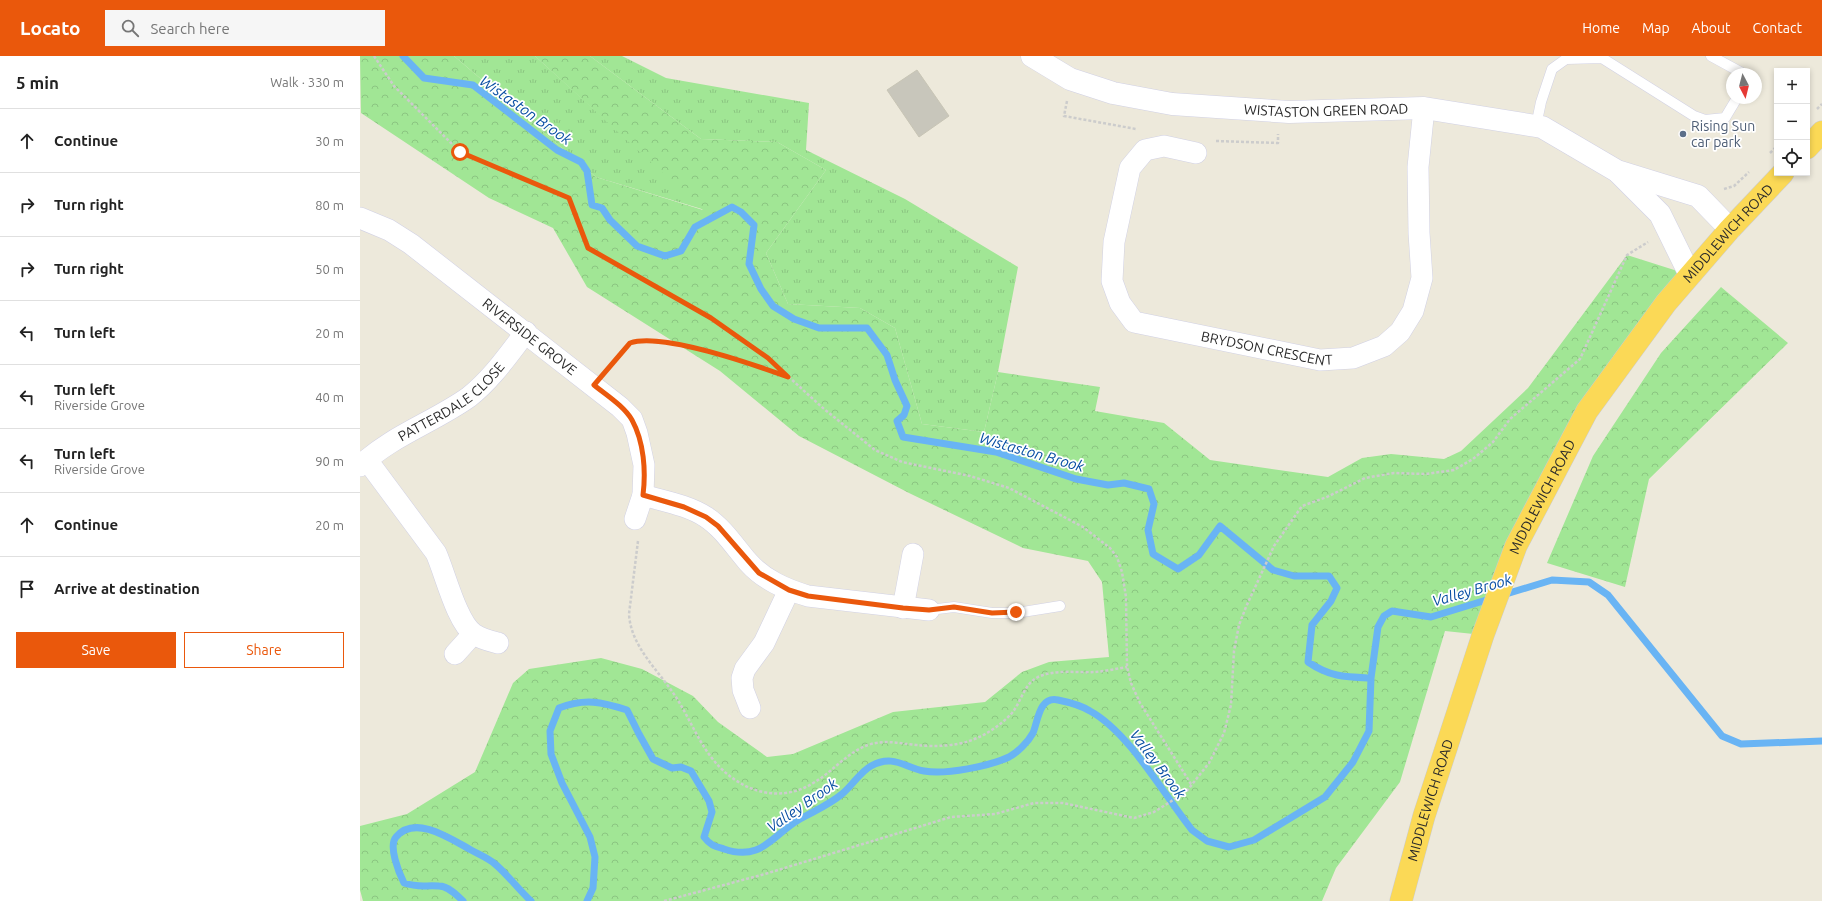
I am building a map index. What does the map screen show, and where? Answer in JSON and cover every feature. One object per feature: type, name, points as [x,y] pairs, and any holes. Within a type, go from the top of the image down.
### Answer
[{"type":"highway","points":[[1810,145],[1822,132]]},
{"type":"highway","name":"MIDDLEWICH ROAD","points":[[1401,901],[1424,816],[1483,635],[1516,546],[1587,411],[1666,303],[1730,229],[1780,176]]},
{"type":"street","name":"WISTASTON GREEN ROAD","points":[[1032,56],[1070,79],[1113,93],[1172,104],[1280,111],[1424,108],[1542,127],[1617,171],[1698,196],[1730,229]]},
{"type":"street","name":"BRYDSON CRESCENT","points":[[1147,150],[1130,168],[1114,242],[1112,281],[1120,303],[1134,322],[1320,360],[1353,358],[1384,346],[1400,332],[1413,311],[1422,278],[1419,233],[1418,167],[1424,108]]},
{"type":"street","points":[[1147,150],[1164,146],[1196,153]]},
{"type":"street","name":"WISTASTON GREEN ROAD","points":[[1617,171],[1660,214],[1690,275]]},
{"type":"street","name":"RIVERSIDE GROVE","points":[[360,218],[389,230],[411,244],[594,385],[632,419],[637,433],[644,465],[643,495],[635,519]]},
{"type":"street","name":"PATTERDALE CLOSE","points":[[473,634],[455,605],[444,570],[436,553],[363,463],[389,443],[435,418],[469,396],[490,378],[526,332]]},
{"type":"street","points":[[643,495],[684,507],[706,517],[718,526],[759,573],[789,590],[808,596],[929,610]]},
{"type":"street","points":[[903,608],[913,554]]},
{"type":"street","points":[[750,708],[743,690],[742,678],[745,669],[764,643],[789,590]]},
{"type":"street","points":[[455,654],[473,634],[498,643]]},
{"type":"lane","points":[[1711,56],[1733,68]]},
{"type":"lane","points":[[1536,126],[1541,102],[1552,70],[1566,59],[1603,57],[1694,116],[1704,120],[1725,118],[1733,104]]},
{"type":"lane","points":[[929,610],[954,607],[992,613],[1010,613],[1060,606]]},
{"type":"path","points":[[374,56],[394,86],[460,152],[569,198],[588,248],[711,318],[768,358],[788,377],[875,450],[902,462],[970,476],[1009,488],[1083,526],[1098,537],[1117,557],[1122,572],[1128,614],[1127,668],[1140,703],[1191,784]]},
{"type":"path","points":[[1070,79],[1064,116],[1137,129],[1147,150]]},
{"type":"path","points":[[1196,153],[1198,140],[1278,143],[1280,111]]},
{"type":"path","points":[[664,901],[765,874],[951,817],[995,814],[1034,803],[1063,803],[1134,818],[1154,812],[1186,792],[1209,763],[1224,733],[1231,705],[1234,652],[1239,625],[1274,546],[1302,506],[1327,497],[1365,478],[1394,473],[1426,474],[1454,470],[1473,459],[1493,442],[1510,419],[1580,359],[1627,255]]},
{"type":"path","points":[[594,385],[630,343],[638,340],[661,342],[732,358],[788,377]]},
{"type":"path","points":[[635,519],[639,532],[630,614],[630,624],[633,634],[639,646],[678,700],[700,740],[712,758],[732,777],[749,788],[766,794],[783,794],[799,790],[814,783],[851,754],[867,746],[882,742],[897,742],[919,746],[968,742],[997,726],[1012,713],[1027,687],[1036,678],[1049,673],[1097,672],[1127,668]]},
{"type":"green space","points":[[360,56],[454,56],[596,177],[703,210],[535,56],[590,56],[701,139],[777,142],[826,170],[766,253],[788,304],[860,308],[895,328],[922,424],[984,432],[998,372],[1100,387],[1095,411],[1164,423],[1210,460],[1328,477],[1362,458],[1391,454],[1444,459],[1461,451],[1528,388],[1627,255],[1690,275],[1587,411],[1483,635],[1445,631],[1400,782],[1336,868],[1322,901],[363,901],[360,890],[360,826],[407,814],[475,772],[513,683],[529,669],[601,658],[642,669],[693,696],[718,722],[767,757],[793,754],[893,712],[985,702],[1022,672],[1049,662],[1109,657],[1102,582],[1088,561],[1023,548],[909,493],[799,436],[720,371],[587,287],[553,228],[489,198],[361,113]]},
{"type":"green space","points":[[454,56],[535,56],[705,210],[596,177]]},
{"type":"green space","points":[[590,56],[622,56],[666,78],[809,103],[806,150],[905,199],[1018,267],[998,372],[984,432],[922,424],[895,328],[860,308],[788,304],[766,253],[826,170],[777,142],[701,139]]},
{"type":"green space","points":[[1721,287],[1788,343],[1649,479],[1625,587],[1547,563],[1593,456],[1661,353]]},
{"type":"building","points":[[917,70],[949,116],[919,137],[887,90]]},
{"type":"waterway","name":"Wistaston Brook","points":[[403,56],[424,78],[473,85],[557,150],[581,162],[587,171],[592,205],[602,208],[610,220],[637,246],[665,256],[681,251],[695,227],[732,207],[741,212],[754,225],[749,264],[761,289],[773,306],[794,319],[819,328],[867,328],[887,355],[895,380],[907,406],[904,415],[897,421],[903,437],[996,452],[1076,479],[1108,485],[1124,483],[1149,489],[1154,504],[1148,530],[1153,554],[1178,569],[1199,555],[1220,526],[1273,570],[1294,576],[1329,576],[1337,588],[1331,601],[1312,625],[1308,662],[1323,671],[1338,675],[1371,678]]},
{"type":"waterway","name":"Valley Brook","points":[[587,901],[593,888],[595,857],[590,837],[562,783],[551,754],[550,731],[559,708],[577,703],[601,703],[627,710],[653,759],[672,768],[681,767],[691,771],[709,801],[712,812],[704,837],[710,844],[737,852],[748,852],[766,845],[790,825],[837,798],[846,791],[863,772],[871,766],[879,763],[892,761],[924,771],[944,772],[991,764],[1009,757],[1019,750],[1028,740],[1033,733],[1040,710],[1047,702],[1052,700],[1058,700],[1079,706],[1090,711],[1104,721],[1132,749],[1145,765],[1192,830],[1207,841],[1229,847],[1254,840],[1325,797],[1353,762],[1369,731],[1371,678],[1378,627],[1384,616],[1392,611],[1431,617],[1552,580],[1589,582],[1608,595],[1722,736],[1741,744],[1822,741]]},
{"type":"waterway","name":"Valley Brook","points":[[463,901],[452,891],[442,886],[418,886],[404,883],[397,866],[394,853],[393,847],[396,837],[404,831],[413,828],[423,828],[443,835],[492,862],[531,901]]},
{"type":"place","name":"Rising Sun car park","points":[[1683,134]]},
{"type":"route","points":[[460,152],[569,198],[588,248],[711,318],[768,358],[788,377],[732,358],[661,342],[638,340],[630,343],[594,385],[632,419],[637,433],[644,465],[645,480],[643,495],[684,507],[706,517],[718,526],[759,573],[789,590],[808,596],[903,608],[929,610],[954,607],[992,613],[1016,612]]}]
